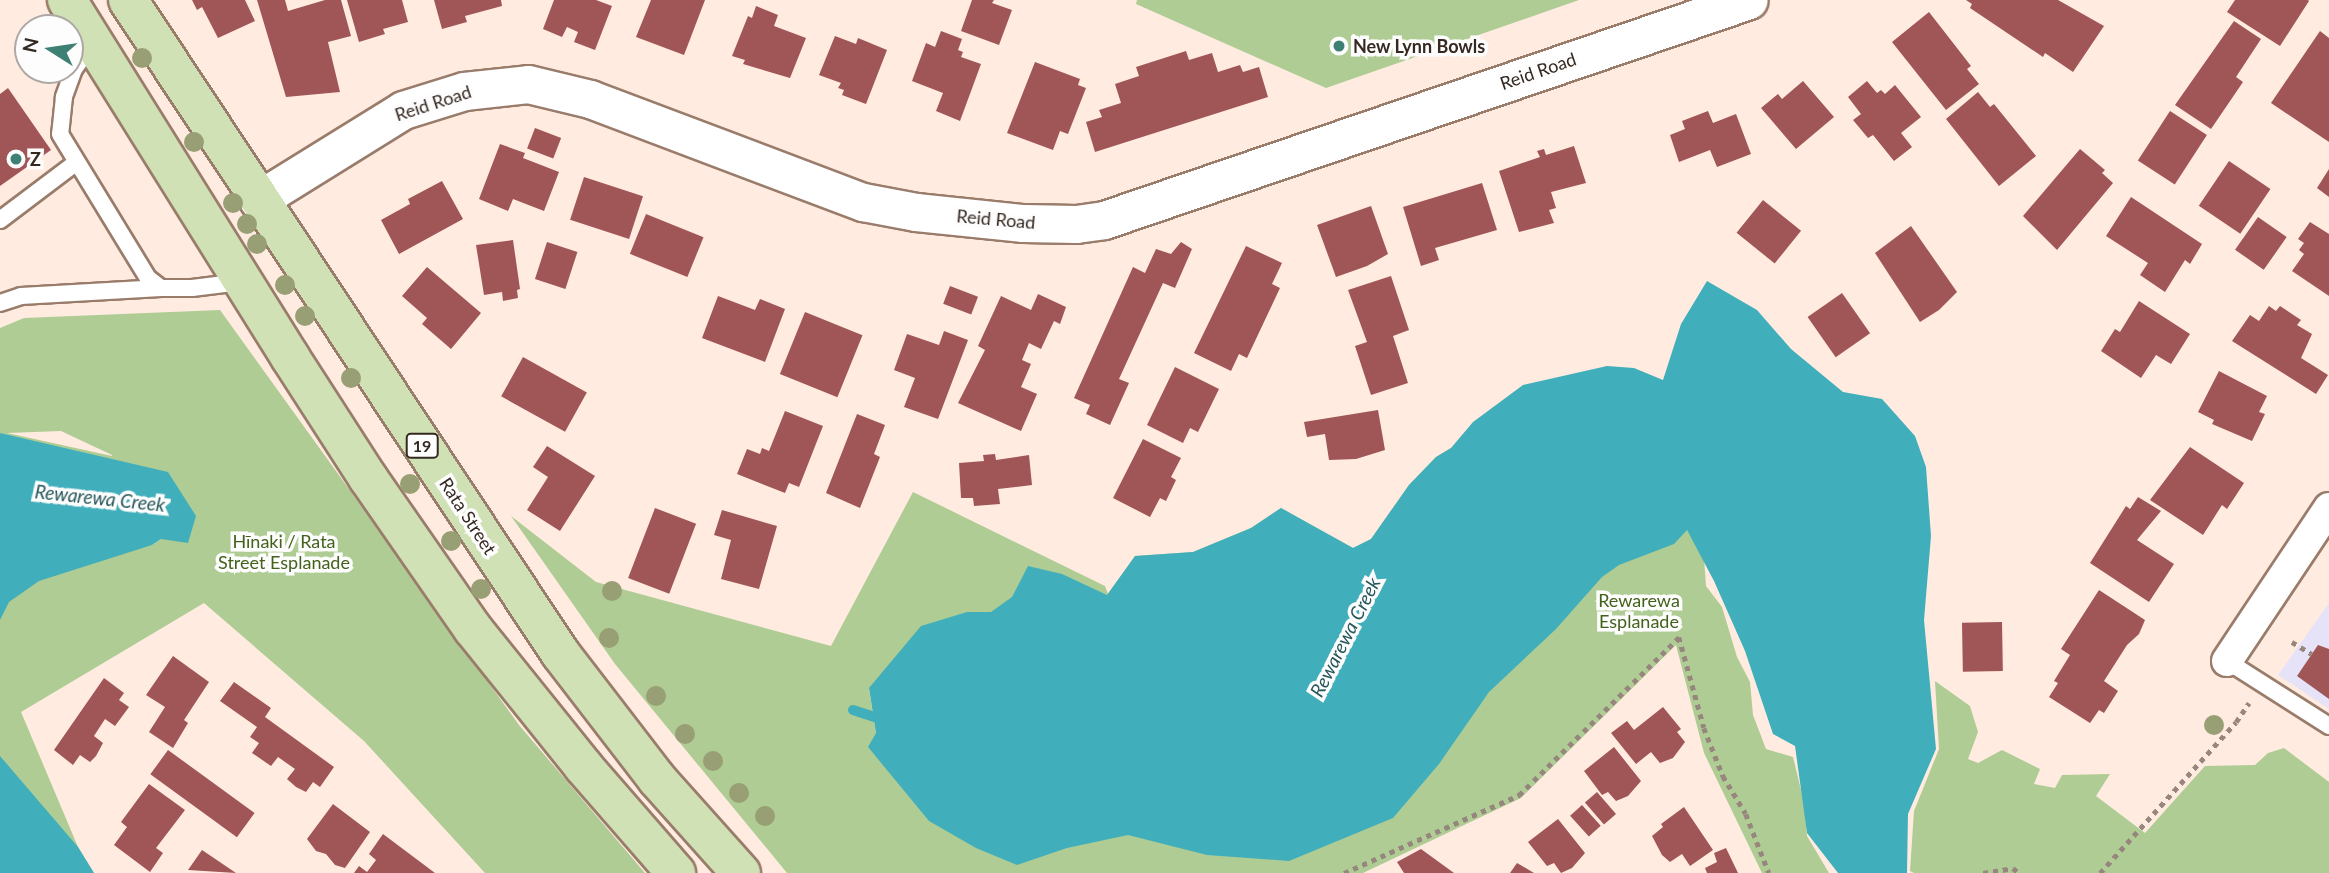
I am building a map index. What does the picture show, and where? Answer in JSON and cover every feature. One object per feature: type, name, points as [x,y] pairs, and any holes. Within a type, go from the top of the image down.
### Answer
[{"type":"main road","points":[[67,0],[95,40],[242,282],[368,478],[473,629],[524,695],[676,873]]},
{"type":"main road","name":"Rata Street","points":[[128,0],[258,200],[561,653],[657,779],[741,873]]},
{"type":"street","name":"Reid Road","points":[[258,200],[403,110],[464,91],[528,84],[590,99],[863,202],[969,218],[1076,224],[1104,220],[1749,0]]},
{"type":"street","points":[[2227,661],[2329,508]]},
{"type":"lane","points":[[95,40],[74,69],[64,97],[60,134],[148,278],[161,288]]},
{"type":"lane","points":[[0,220],[78,162]]},
{"type":"lane","points":[[0,303],[21,296],[192,288],[242,282]]},
{"type":"lane","points":[[2227,661],[2329,726]]},
{"type":"path","points":[[1344,873],[1518,795],[1679,637],[1704,728],[1723,776],[1746,814],[1769,873]]},
{"type":"path","points":[[2292,642],[2312,654]]},
{"type":"path","points":[[2100,873],[2236,722],[2250,702]]},
{"type":"path","points":[[1983,873],[2013,869],[2019,873]]},
{"type":"shaded area","points":[[2329,603],[2329,709],[2278,675]]},
{"type":"green space","name":"New Lynn Bowls","points":[[1137,0],[1579,0],[1326,88],[1136,4]]},
{"type":"green space","name":"Hīnaki / Rata Street Esplanade","points":[[220,310],[519,725],[645,873],[485,873],[364,741],[204,603],[21,712],[78,847],[94,873],[0,811],[0,531],[152,545],[161,539],[0,486],[0,328],[24,318]],"holes":[[[61,431],[112,456],[7,433]]]},
{"type":"green space","name":"Rewarewa Esplanade","points":[[1585,417],[1653,454],[1677,489],[1685,507],[1687,530],[1704,558],[1706,586],[1722,607],[1737,657],[1750,682],[1753,715],[1766,749],[1793,757],[1804,802],[1807,836],[1829,873],[1762,873],[1704,753],[1676,645],[1521,798],[1363,873],[787,873],[615,664],[511,516],[596,582],[831,646],[913,492],[1105,586],[1108,594],[1135,556],[1193,552],[1251,528],[1281,508],[1353,548],[1371,539],[1409,485],[1436,457],[1451,448],[1454,458],[1442,491],[1411,546],[1375,589],[1343,663],[1312,704],[1296,735],[1227,786],[1203,795],[1165,792],[1054,745],[982,732],[947,722],[869,689],[876,733],[890,731],[904,739],[987,766],[1097,789],[1127,810],[1160,823],[1203,826],[1230,821],[1278,793],[1313,757],[1376,666],[1382,640],[1433,556],[1457,524],[1465,500],[1487,461],[1528,436],[1566,420]]},
{"type":"green space","points":[[1935,681],[1970,706],[1978,732],[1968,759],[1978,763],[2002,750],[2040,769],[2034,784],[2055,788],[2062,775],[2110,774],[2096,796],[2145,833],[2205,766],[2255,765],[2268,753],[2284,748],[2329,782],[2329,873],[1914,873],[1910,871],[1914,811],[1939,749]]},
{"type":"water","points":[[1707,281],[1757,310],[1791,349],[1843,392],[1882,399],[1915,436],[1926,467],[1931,536],[1924,620],[1936,749],[1908,814],[1907,873],[1838,873],[1807,833],[1795,746],[1773,734],[1745,651],[1714,581],[1687,530],[1674,544],[1619,565],[1602,577],[1556,629],[1489,692],[1439,764],[1393,818],[1289,861],[1207,855],[1128,835],[1067,848],[1017,865],[976,848],[929,821],[868,747],[876,733],[869,688],[921,626],[967,612],[991,612],[1012,597],[1028,566],[1062,574],[1107,595],[1135,556],[1193,552],[1251,528],[1281,508],[1353,548],[1371,539],[1409,485],[1436,457],[1451,448],[1473,422],[1523,385],[1607,366],[1634,368],[1663,380],[1681,324]]},
{"type":"water","points":[[0,433],[168,472],[196,516],[188,543],[161,539],[152,545],[39,581],[9,602],[0,620]]},
{"type":"water","points":[[0,756],[78,847],[94,873],[0,873]]},
{"type":"building","points":[[192,0],[245,0],[255,21],[218,38],[202,7],[197,10]]},
{"type":"building","points":[[257,0],[285,0],[288,11],[325,0],[341,0],[351,36],[328,42],[340,92],[286,97]]},
{"type":"building","points":[[347,0],[402,0],[408,22],[383,29],[385,34],[359,42]]},
{"type":"building","points":[[434,0],[501,0],[502,6],[465,16],[467,22],[442,29]]},
{"type":"building","points":[[554,0],[596,0],[612,6],[595,50],[574,42],[578,32],[567,27],[562,37],[543,29]]},
{"type":"building","points":[[651,0],[705,0],[684,55],[636,37]]},
{"type":"building","points":[[972,0],[994,0],[992,3],[1012,10],[999,45],[961,31]]},
{"type":"building","points":[[1966,0],[2058,0],[2104,26],[2073,72],[2045,53],[2043,57],[1970,8],[1972,4]]},
{"type":"building","points":[[2235,0],[2309,1],[2280,46],[2227,12]]},
{"type":"building","points":[[756,6],[778,15],[774,26],[806,38],[790,78],[743,64],[745,60],[732,56],[748,16],[752,18]]},
{"type":"building","points":[[1929,12],[1971,66],[1967,69],[1979,84],[1946,110],[1892,42]]},
{"type":"building","points":[[2234,21],[2261,39],[2236,77],[2243,82],[2211,129],[2175,105]]},
{"type":"building","points":[[941,31],[962,39],[958,50],[963,52],[961,57],[981,64],[960,121],[936,111],[943,93],[912,81],[926,43],[935,47]]},
{"type":"building","points":[[2320,31],[2329,38],[2329,142],[2271,103]]},
{"type":"building","points":[[835,36],[856,44],[858,38],[887,50],[866,104],[842,95],[844,90],[838,88],[841,83],[819,75]]},
{"type":"building","points":[[1186,51],[1189,60],[1212,53],[1218,72],[1240,65],[1243,72],[1259,67],[1268,97],[1095,152],[1086,122],[1102,117],[1099,110],[1121,103],[1115,84],[1139,76],[1136,67]]},
{"type":"building","points":[[1035,62],[1080,79],[1078,85],[1086,88],[1068,134],[1060,131],[1053,150],[1007,133]]},
{"type":"building","points":[[1803,81],[1834,117],[1796,149],[1761,108],[1778,94],[1782,99]]},
{"type":"building","points":[[1867,81],[1877,93],[1881,90],[1885,94],[1895,85],[1921,117],[1901,133],[1912,147],[1894,161],[1873,135],[1868,138],[1853,120],[1861,114],[1848,97]]},
{"type":"building","points":[[8,88],[51,150],[0,186],[0,94]]},
{"type":"building","points":[[1978,92],[1990,107],[1994,104],[2036,156],[1999,186],[1946,119]]},
{"type":"building","points":[[1708,111],[1713,123],[1736,114],[1751,154],[1717,167],[1710,150],[1679,162],[1670,135],[1685,129],[1682,121]]},
{"type":"building","points":[[2170,111],[2207,135],[2175,184],[2138,160]]},
{"type":"building","points":[[535,128],[561,138],[553,159],[527,149]]},
{"type":"building","points":[[500,144],[525,153],[523,158],[559,172],[544,211],[513,199],[508,211],[479,199]]},
{"type":"building","points":[[1574,146],[1586,183],[1551,192],[1556,208],[1549,210],[1554,223],[1519,232],[1499,171],[1540,157],[1537,151],[1544,149],[1546,155]]},
{"type":"building","points":[[2080,149],[2105,170],[2102,173],[2113,183],[2057,250],[2023,216]]},
{"type":"building","points":[[2229,161],[2270,189],[2240,234],[2199,206]]},
{"type":"building","points":[[2329,169],[2329,197],[2317,188]]},
{"type":"building","points":[[584,177],[643,196],[629,239],[570,220]]},
{"type":"building","points":[[442,181],[463,219],[399,254],[381,220],[410,204],[408,199]]},
{"type":"building","points":[[1482,183],[1497,230],[1435,248],[1439,260],[1421,266],[1403,207]]},
{"type":"building","points":[[2131,197],[2202,244],[2190,264],[2185,260],[2165,292],[2140,275],[2148,263],[2106,236]]},
{"type":"building","points":[[1763,200],[1801,231],[1775,263],[1737,233]]},
{"type":"building","points":[[1371,206],[1388,254],[1367,266],[1336,277],[1317,225]]},
{"type":"building","points":[[646,214],[703,237],[687,277],[630,254]]},
{"type":"building","points":[[2258,217],[2287,237],[2264,270],[2235,250]]},
{"type":"building","points":[[2310,222],[2329,234],[2329,296],[2292,271],[2304,254],[2299,250],[2304,243],[2298,239]]},
{"type":"building","points":[[1911,226],[1957,292],[1939,310],[1920,322],[1875,253]]},
{"type":"building","points":[[513,240],[520,289],[517,290],[518,298],[503,301],[502,292],[484,295],[476,245]]},
{"type":"building","points":[[547,242],[577,252],[565,289],[535,279]]},
{"type":"building","points":[[1181,242],[1192,249],[1175,288],[1163,283],[1119,379],[1129,383],[1110,425],[1086,414],[1090,405],[1074,398],[1133,267],[1145,273],[1156,249],[1171,254]]},
{"type":"building","points":[[1246,246],[1282,263],[1272,284],[1280,288],[1247,358],[1239,354],[1231,371],[1194,353]]},
{"type":"building","points":[[427,267],[481,313],[451,349],[422,324],[427,318],[402,296]]},
{"type":"building","points":[[1391,276],[1409,330],[1393,336],[1408,383],[1371,395],[1355,346],[1367,342],[1348,290]]},
{"type":"building","points":[[950,286],[978,297],[971,314],[943,304]]},
{"type":"building","points":[[1842,293],[1870,333],[1836,357],[1808,317]]},
{"type":"building","points":[[1038,294],[1066,307],[1060,324],[1054,321],[1041,349],[1029,343],[1022,360],[1031,364],[1021,387],[1037,394],[1021,431],[958,403],[985,350],[978,346],[1001,296],[1031,310]]},
{"type":"building","points":[[718,296],[755,310],[760,299],[785,309],[765,362],[702,338]]},
{"type":"building","points":[[2139,301],[2190,334],[2171,364],[2156,355],[2141,378],[2101,351],[2115,329],[2120,332]]},
{"type":"building","points":[[2269,306],[2276,311],[2280,306],[2301,320],[2297,325],[2312,334],[2301,358],[2328,375],[2316,394],[2232,341],[2250,315],[2259,321]]},
{"type":"building","points":[[805,312],[862,335],[837,397],[780,374]]},
{"type":"building","points":[[944,331],[968,340],[938,419],[904,407],[915,378],[894,370],[907,334],[939,345]]},
{"type":"building","points":[[523,357],[587,392],[565,432],[501,396]]},
{"type":"building","points":[[1175,367],[1219,389],[1198,432],[1190,428],[1183,443],[1147,425]]},
{"type":"building","points":[[2219,371],[2267,396],[2259,412],[2265,414],[2252,441],[2212,424],[2214,420],[2198,412]]},
{"type":"building","points":[[1378,410],[1385,450],[1356,459],[1329,460],[1325,434],[1307,437],[1304,422]]},
{"type":"building","points":[[785,411],[823,426],[799,487],[789,483],[785,493],[737,474],[747,449],[760,454],[762,448],[769,451]]},
{"type":"building","points":[[857,414],[885,425],[874,454],[880,457],[860,508],[826,493]]},
{"type":"building","points":[[1143,439],[1181,458],[1171,477],[1176,480],[1166,501],[1160,498],[1150,517],[1113,498]]},
{"type":"building","points":[[547,446],[595,476],[560,531],[527,510],[548,477],[533,467]]},
{"type":"building","points":[[2190,447],[2244,483],[2227,509],[2222,505],[2203,535],[2150,500]]},
{"type":"building","points":[[995,454],[996,460],[1029,455],[1032,485],[998,489],[1000,504],[974,506],[973,498],[961,498],[959,463],[984,461],[983,455]]},
{"type":"building","points":[[2138,497],[2161,511],[2137,540],[2174,564],[2149,602],[2090,563],[2126,506],[2130,509]]},
{"type":"building","points":[[655,508],[696,524],[669,594],[628,578]]},
{"type":"building","points":[[722,510],[777,526],[759,589],[721,579],[731,540],[714,535]]},
{"type":"building","points":[[2099,590],[2145,620],[2139,634],[2127,645],[2104,681],[2118,691],[2104,713],[2099,710],[2090,723],[2049,697],[2058,683],[2054,681],[2070,655],[2061,649]]},
{"type":"building","points":[[2002,622],[2003,671],[1963,672],[1962,623]]},
{"type":"building","points":[[2318,645],[2329,649],[2329,699],[2297,676]]},
{"type":"building","points":[[173,656],[209,682],[184,720],[188,723],[173,748],[149,732],[165,707],[146,695]]},
{"type":"building","points":[[104,678],[124,693],[119,700],[129,707],[115,726],[105,719],[94,736],[103,743],[96,756],[90,762],[80,755],[73,765],[54,750]]},
{"type":"building","points":[[234,682],[271,708],[265,717],[334,767],[320,787],[313,782],[306,792],[296,787],[287,779],[295,769],[278,757],[271,766],[252,753],[259,743],[250,737],[257,727],[220,701]]},
{"type":"building","points":[[1663,707],[1681,729],[1677,732],[1685,742],[1673,758],[1660,763],[1651,752],[1636,764],[1611,733],[1627,721],[1634,730]]},
{"type":"building","points":[[1614,747],[1641,781],[1628,796],[1616,801],[1608,792],[1602,795],[1584,771]]},
{"type":"building","points":[[168,750],[255,813],[237,837],[150,774]]},
{"type":"building","points":[[149,784],[185,810],[156,848],[163,853],[150,872],[114,845],[127,827],[121,822]]},
{"type":"building","points":[[1597,792],[1616,814],[1604,824],[1585,802]]},
{"type":"building","points":[[333,804],[370,832],[345,868],[335,865],[326,854],[316,851],[307,839]]},
{"type":"building","points":[[1582,805],[1601,826],[1589,837],[1570,816]]},
{"type":"building","points":[[1684,807],[1713,850],[1690,866],[1682,854],[1670,862],[1662,855],[1652,836],[1663,827],[1661,824]]},
{"type":"building","points":[[1558,819],[1585,853],[1572,868],[1561,873],[1554,863],[1547,866],[1528,842]]},
{"type":"building","points":[[383,834],[435,873],[354,873],[359,866],[367,872],[376,860],[369,854]]},
{"type":"building","points":[[1726,848],[1738,873],[1707,873],[1705,868],[1717,862],[1714,853]]},
{"type":"building","points":[[1421,849],[1454,873],[1404,873],[1397,862]]},
{"type":"building","points":[[202,850],[236,873],[188,870]]},
{"type":"building","points":[[1517,863],[1534,873],[1510,873]]},
{"type":"waterway","name":"Rewarewa Creek","points":[[853,710],[887,721]]},
{"type":"place","name":"New Lynn Bowls","points":[[1339,46]]},
{"type":"place","name":"Z","points":[[16,159]]}]
